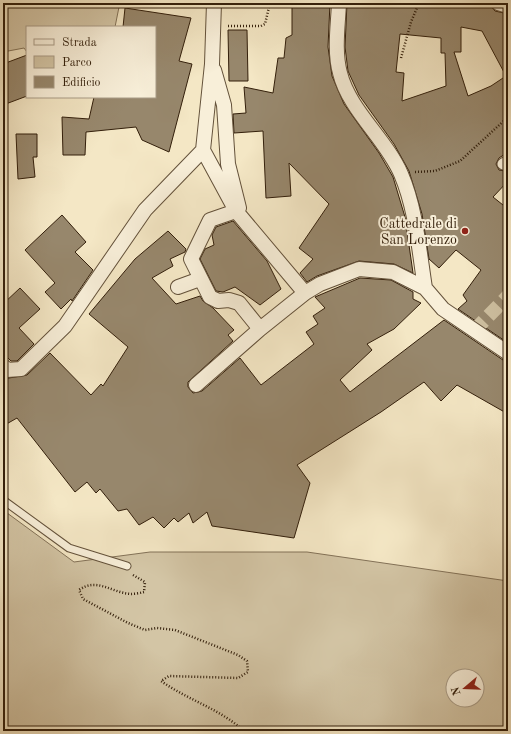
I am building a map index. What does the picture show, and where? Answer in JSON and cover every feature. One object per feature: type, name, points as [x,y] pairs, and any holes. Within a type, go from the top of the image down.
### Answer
[{"type":"street","points":[[214,3],[212,64],[203,150],[239,214],[305,293]]},
{"type":"street","points":[[339,3],[338,61],[343,84],[400,172],[411,207],[425,288]]},
{"type":"street","points":[[498,3],[508,6]]},
{"type":"street","points":[[212,64],[224,104],[228,164],[239,214]]},
{"type":"street","points":[[3,366],[7,370],[21,369],[65,326],[145,210],[203,150]]},
{"type":"street","points":[[239,214],[210,220],[191,259],[210,297],[215,300],[229,300],[239,303],[260,329]]},
{"type":"street","points":[[196,385],[260,329],[305,293],[320,284],[359,269],[393,272],[425,288],[442,309],[508,354]]},
{"type":"street","points":[[178,287],[200,279]]},
{"type":"lane","points":[[3,500],[69,548],[127,566]]},
{"type":"path","points":[[225,26],[261,26],[265,24],[270,3]]},
{"type":"path","points":[[401,58],[410,22],[419,3]]},
{"type":"path","points":[[400,172],[435,171],[460,161],[508,117]]},
{"type":"path","points":[[131,575],[145,582],[144,592],[132,594],[96,584],[86,585],[79,590],[83,599],[128,623],[145,630],[158,628],[175,630],[238,655],[247,661],[248,672],[238,678],[169,676],[161,681],[187,698],[212,708],[244,731]]},
{"type":"green space","points":[[3,3],[113,3],[119,7],[115,26],[26,26],[26,51],[24,48],[3,52]]},
{"type":"green space","points":[[3,510],[74,562],[150,552],[307,552],[508,581],[508,731],[3,731]]},
{"type":"building","points":[[292,3],[330,3],[328,47],[332,76],[344,104],[379,153],[393,177],[405,217],[413,273],[394,264],[359,261],[317,276],[307,282],[300,273],[313,259],[299,248],[329,204],[289,163],[291,196],[266,198],[263,131],[234,133],[233,114],[246,113],[244,87],[273,93],[278,58],[284,58],[286,38],[292,35]]},
{"type":"building","points":[[347,3],[483,3],[490,5],[495,11],[508,14],[508,152],[499,158],[496,164],[499,170],[505,171],[508,174],[508,181],[493,197],[508,209],[508,343],[458,309],[467,301],[463,295],[481,270],[456,250],[439,268],[429,259],[422,214],[409,171],[394,144],[359,95],[348,71],[345,47]],"holes":[[[461,27],[482,31],[506,76],[491,86],[468,96],[454,52],[461,52]],[[400,34],[441,38],[441,53],[445,53],[446,86],[402,101],[404,73],[396,72]]]},
{"type":"building","points":[[125,8],[191,18],[179,61],[192,64],[169,152],[142,140],[136,127],[86,132],[85,155],[63,155],[62,117],[89,119],[94,98],[156,98],[156,26],[123,26]]},
{"type":"building","points":[[228,30],[247,30],[248,81],[229,81]]},
{"type":"building","points":[[26,55],[26,96],[3,105],[3,64]]},
{"type":"building","points":[[16,134],[37,134],[37,157],[33,157],[35,177],[18,179]]},
{"type":"building","points":[[62,215],[86,242],[75,252],[93,270],[72,301],[71,299],[61,309],[45,292],[55,283],[25,250]]},
{"type":"building","points":[[233,221],[267,261],[281,289],[260,305],[235,287],[223,292],[216,291],[200,259],[205,249],[214,245],[212,235],[216,227]]},
{"type":"building","points":[[168,231],[186,249],[185,252],[170,259],[173,266],[152,278],[176,304],[200,296],[203,301],[213,308],[234,330],[228,335],[233,341],[188,382],[188,387],[193,393],[202,391],[240,358],[261,385],[314,344],[306,332],[318,324],[313,316],[325,308],[315,297],[360,278],[391,280],[413,292],[413,299],[421,303],[394,329],[367,344],[372,350],[340,380],[350,392],[444,320],[503,360],[508,361],[508,414],[457,385],[441,401],[424,382],[381,412],[297,465],[310,483],[294,538],[212,526],[207,512],[193,523],[189,513],[178,522],[174,518],[164,528],[153,517],[139,525],[127,509],[118,511],[100,489],[96,493],[87,482],[75,492],[17,418],[3,426],[3,379],[27,375],[50,353],[91,395],[101,384],[103,386],[128,347],[89,314],[135,259]]},
{"type":"building","points":[[20,288],[40,309],[19,328],[34,344],[17,361],[11,361],[3,353],[3,304]]},
{"type":"tunnel","points":[[474,331],[508,296]]},
{"type":"place","name":"Cattedrale di San Lorenzo","points":[[465,231]]}]
